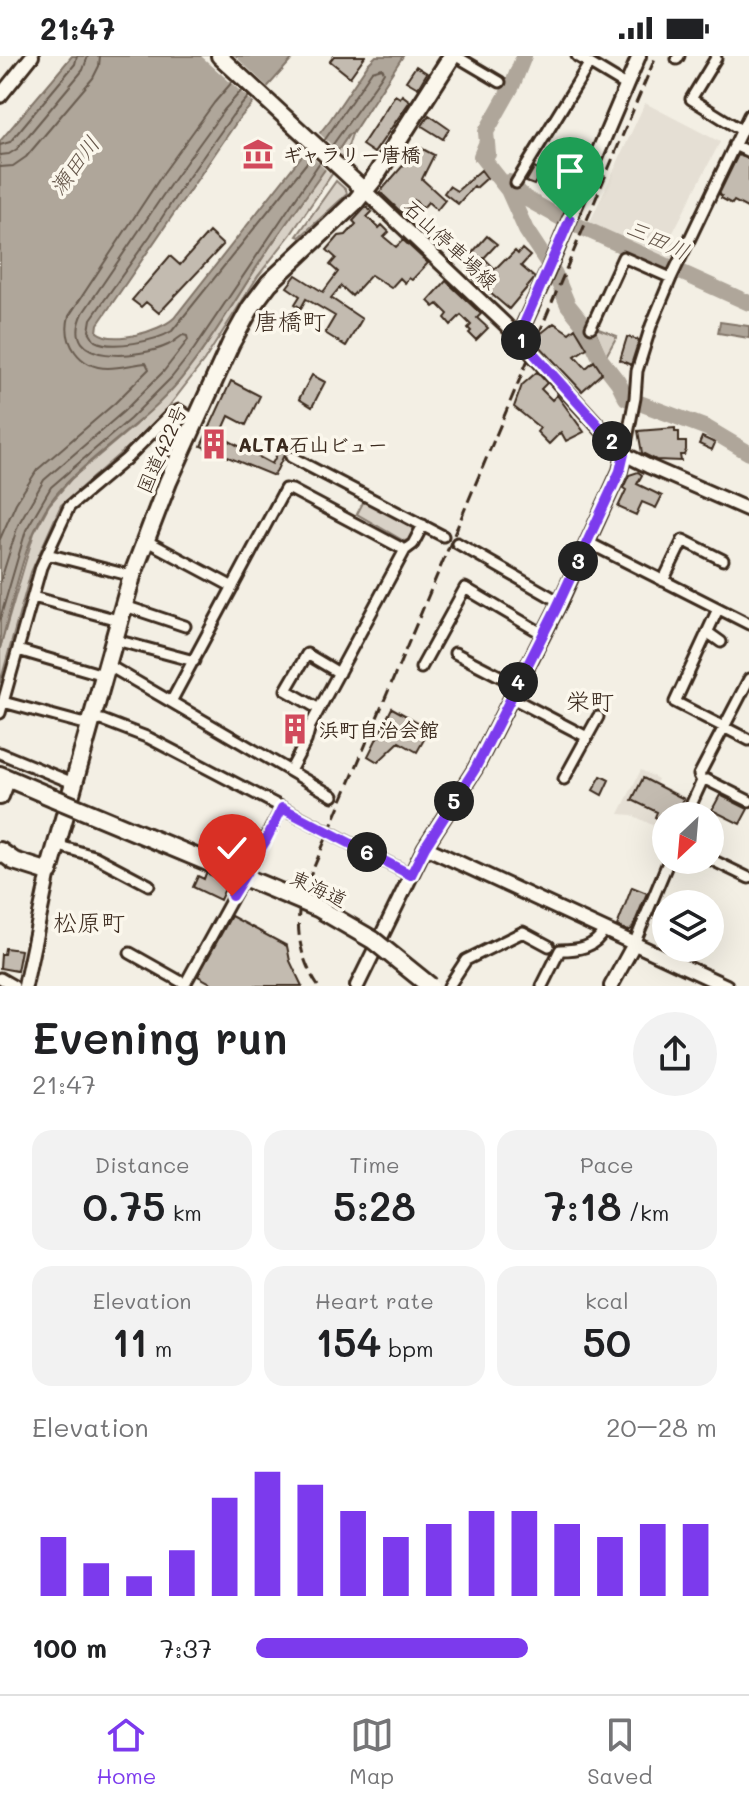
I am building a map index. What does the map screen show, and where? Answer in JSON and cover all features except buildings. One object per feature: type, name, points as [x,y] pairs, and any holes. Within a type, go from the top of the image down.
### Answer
[{"type":"highway","name":"国道422号","points":[[49,872],[56,845],[61,801],[73,783],[132,576],[231,343],[259,295],[358,185],[454,56]]},
{"type":"highway","points":[[0,796],[4,777]]},
{"type":"highway","name":"東海道","points":[[4,777],[318,908],[373,940],[431,986]]},
{"type":"highway","points":[[0,851],[14,861],[49,872]]},
{"type":"main road","points":[[0,96],[32,56]]},
{"type":"main road","points":[[219,56],[358,185]]},
{"type":"main road","points":[[517,335],[553,260],[639,56]]},
{"type":"main road","name":"石山停車場線","points":[[358,185],[517,335],[624,454]]},
{"type":"main road","points":[[357,986],[425,847],[475,769],[560,602],[620,471],[624,454],[749,510]]},
{"type":"main road","points":[[425,847],[726,986]]},
{"type":"main road","points":[[25,986],[49,872]]},
{"type":"main road","points":[[611,986],[634,944]]},
{"type":"street","points":[[454,56],[500,82]]},
{"type":"street","points":[[577,56],[627,86]]},
{"type":"street","points":[[716,58],[691,99],[741,130]]},
{"type":"street","points":[[516,183],[589,64]]},
{"type":"street","points":[[624,454],[642,355],[674,272],[749,115]]},
{"type":"street","points":[[734,145],[749,152]]},
{"type":"street","points":[[591,327],[623,257],[674,272]]},
{"type":"street","points":[[0,713],[47,554],[69,507],[126,459],[170,415],[179,410],[196,421]]},
{"type":"street","points":[[291,457],[443,536]]},
{"type":"street","points":[[172,700],[285,489],[352,520],[405,550]]},
{"type":"street","points":[[290,771],[319,709],[405,550],[413,544],[423,525]]},
{"type":"street","points":[[145,540],[233,587]]},
{"type":"street","points":[[663,581],[683,540],[723,560]]},
{"type":"street","points":[[587,542],[749,624]]},
{"type":"street","points":[[457,543],[560,602]]},
{"type":"street","points":[[47,554],[132,576]]},
{"type":"street","points":[[421,668],[465,588],[543,634]]},
{"type":"street","points":[[33,597],[185,626]]},
{"type":"street","points":[[718,609],[675,702],[749,740]]},
{"type":"street","points":[[707,632],[721,642]]},
{"type":"street","points":[[112,639],[194,661]]},
{"type":"street","points":[[18,650],[104,669],[172,700],[175,705],[333,796]]},
{"type":"street","points":[[455,653],[587,737]]},
{"type":"street","points":[[319,709],[286,690],[307,654],[339,673]]},
{"type":"street","points":[[702,781],[699,775],[749,679]]},
{"type":"street","points":[[3,702],[81,723],[102,720],[149,738],[411,875]]},
{"type":"street","points":[[564,779],[598,717]]},
{"type":"street","points":[[0,753],[73,783]]},
{"type":"street","points":[[702,781],[707,780],[749,801]]},
{"type":"street","points":[[692,802],[702,781]]},
{"type":"street","points":[[61,801],[331,915],[378,944],[431,986]]},
{"type":"street","points":[[130,953],[184,985],[282,808]]},
{"type":"street","points":[[56,845],[94,856],[149,885]]},
{"type":"street","points":[[724,866],[749,878]]},
{"type":"street","points":[[634,944],[663,874]]},
{"type":"street","points":[[542,986],[560,950],[591,945],[603,931]]},
{"type":"street","points":[[449,986],[466,960],[523,932],[549,946]]},
{"type":"street","points":[[0,978],[14,986]]},
{"type":"shaded area","points":[[645,103],[720,142],[670,238],[683,245],[675,262],[589,224]]},
{"type":"shaded area","points":[[350,133],[345,155],[258,276],[204,361],[166,410],[61,505],[31,572],[0,683],[0,648],[34,533],[49,505],[71,479],[135,425],[200,354],[271,245]]},
{"type":"shaded area","points":[[336,181],[347,194],[300,237],[297,236]]},
{"type":"shaded area","points":[[595,330],[617,336],[606,356]]},
{"type":"shaded area","points":[[366,497],[412,524],[415,531],[412,539],[404,541],[357,514]]},
{"type":"shaded area","points":[[641,770],[658,779],[656,783],[687,798],[685,802],[652,802],[652,825],[632,815],[619,814]]},
{"type":"shaded area","points":[[229,826],[259,841],[244,868],[216,856]]},
{"type":"water","name":"瀬田川","points":[[72,56],[295,56],[238,120],[98,324],[97,332],[104,336],[125,337],[148,332],[174,318],[330,120],[368,64],[376,56],[403,56],[181,379],[153,409],[74,476],[48,505],[29,544],[0,648],[0,141]]},
{"type":"water","points":[[720,322],[749,326],[749,338],[718,333]]},
{"type":"pier","points":[[201,56],[235,56],[271,90],[257,106]]},
{"type":"pier","points":[[317,131],[341,154],[328,172],[303,148]]},
{"type":"waterway","name":"三田川","points":[[488,154],[486,132],[512,86],[524,56]]},
{"type":"waterway","points":[[486,144],[481,156],[508,190],[526,230],[555,274],[568,305],[584,325],[601,360],[626,398],[707,428],[749,453]]},
{"type":"waterway","name":"三田川","points":[[509,182],[525,198],[561,218],[749,303]]},
{"type":"railway","points":[[318,986],[307,965],[300,941],[299,917],[303,893],[656,56]]},
{"type":"place","name":"ギャラリー唐橋","points":[[258,154]]},
{"type":"place","name":"ALTA石山ビュー","points":[[214,444]]},
{"type":"place","name":"浜町自治会館","points":[[295,729]]},
{"type":"district","name":"唐橋町","points":[[290,320]]},
{"type":"district","name":"栄町","points":[[590,700]]},
{"type":"district","name":"松原町","points":[[89,921]]},
{"type":"route","points":[[232,896],[282,808],[411,875],[425,847],[475,769],[557,607],[620,471],[624,454],[517,335],[570,219]]}]
